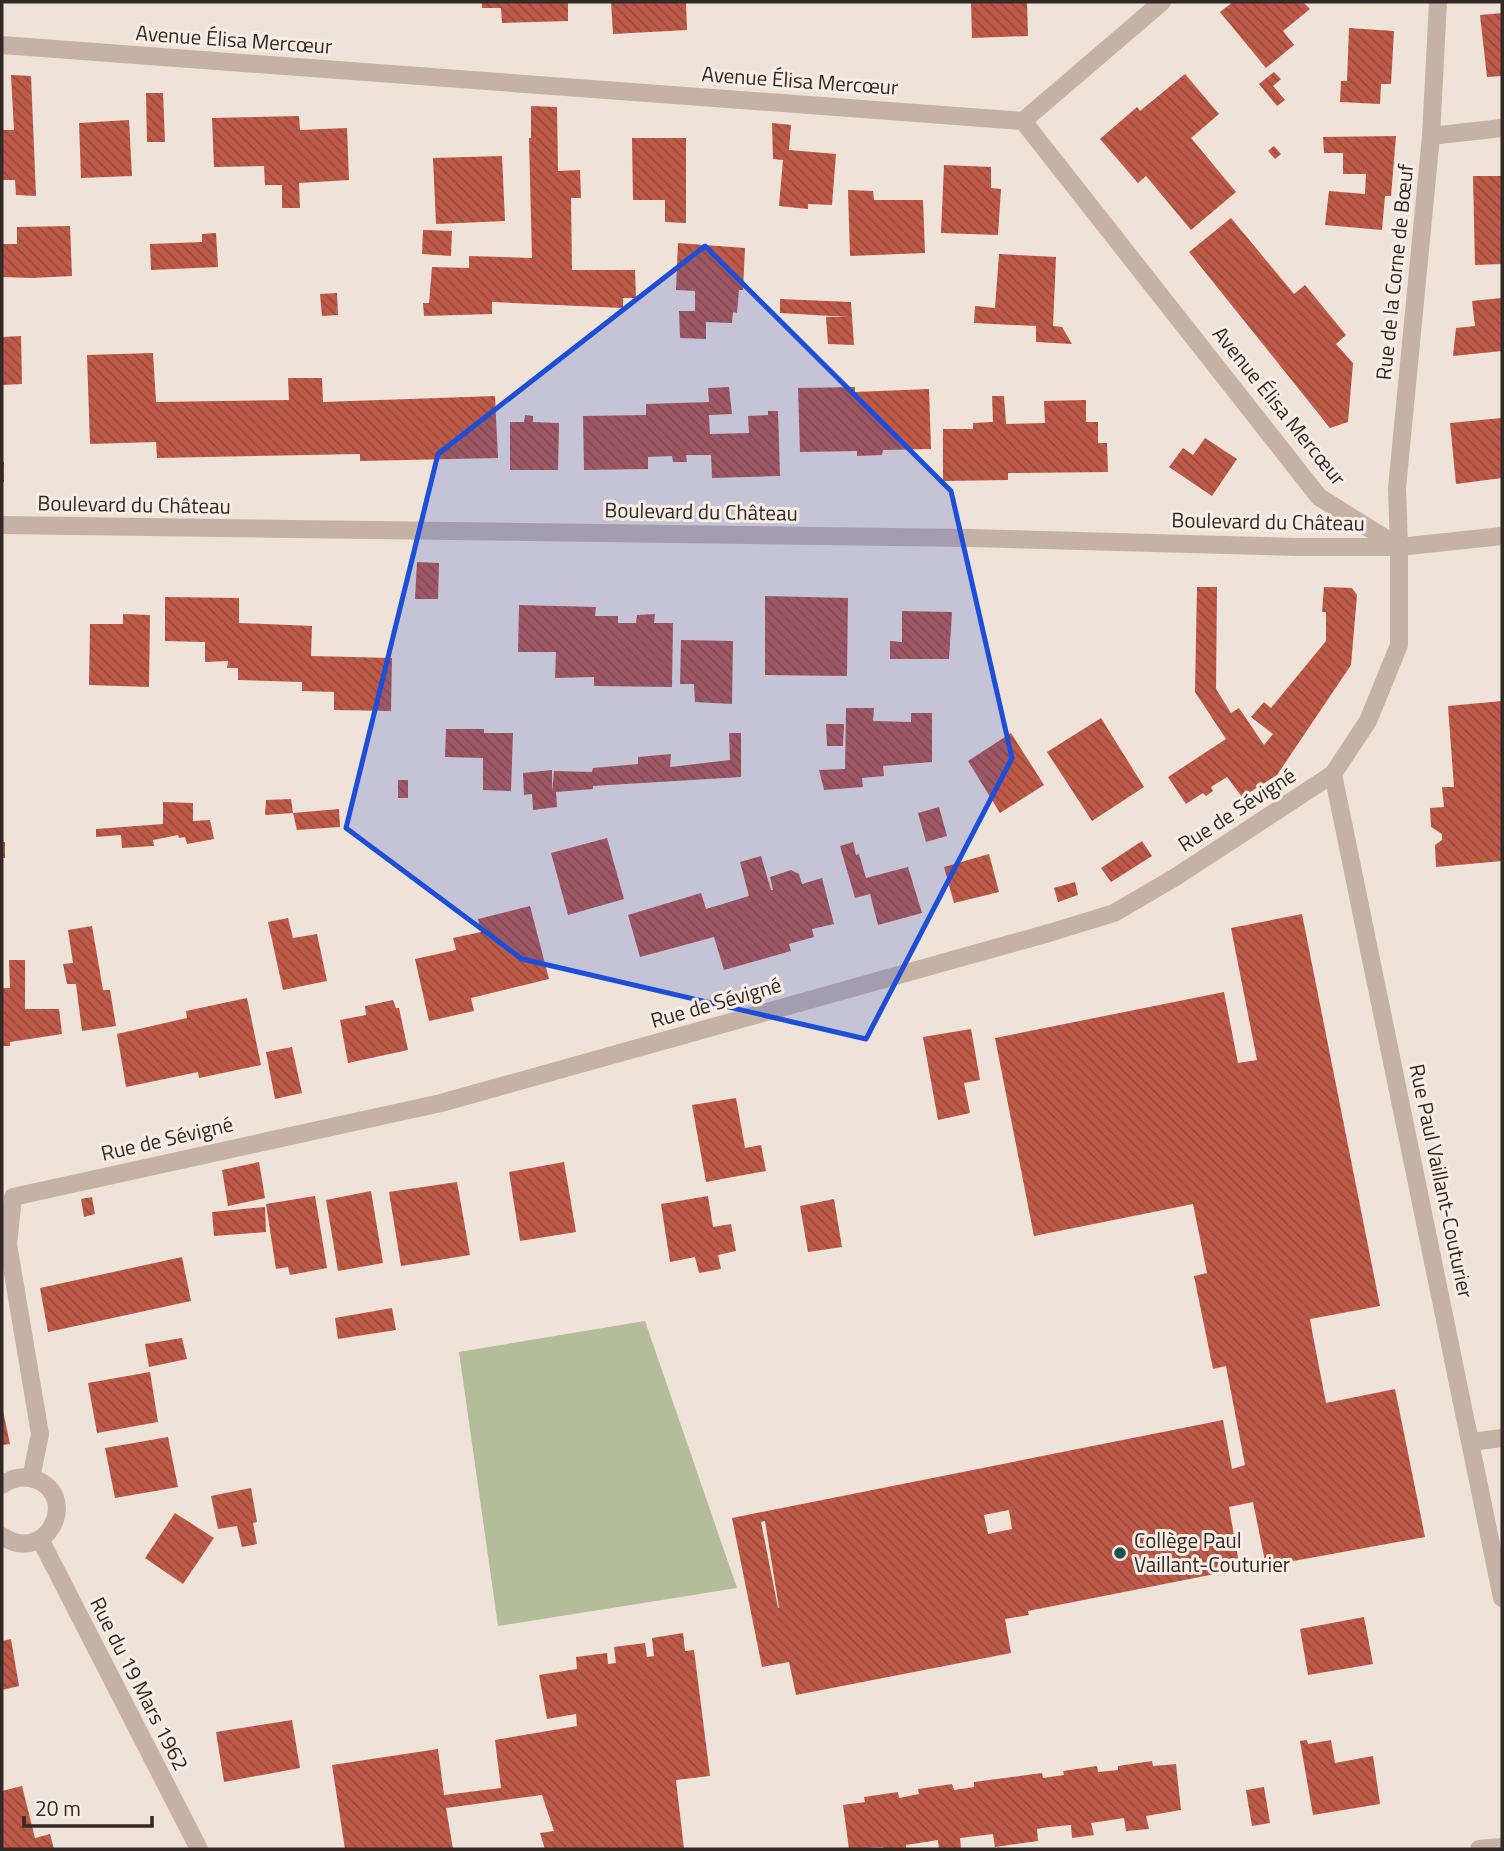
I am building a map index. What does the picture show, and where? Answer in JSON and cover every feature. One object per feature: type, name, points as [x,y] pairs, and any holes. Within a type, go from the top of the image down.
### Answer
[{"type":"street","points":[[1023,121],[1162,2]]},
{"type":"street","name":"Rue de la Corne de Bœuf","points":[[1399,547],[1396,488],[1431,136],[1438,2]]},
{"type":"street","name":"Avenue Élisa Mercœur","points":[[2,46],[1023,121],[1319,497],[1399,547]]},
{"type":"street","points":[[1431,136],[1502,128]]},
{"type":"street","name":"Boulevard du Château","points":[[2,526],[1399,547]]},
{"type":"street","points":[[1399,547],[1502,536]]},
{"type":"street","name":"Rue de Sévigné","points":[[31,1478],[40,1434],[8,1244],[7,1192],[441,1103],[1114,913],[1174,878],[1333,774],[1368,721],[1399,645],[1399,547]]},
{"type":"street","name":"Rue Paul Vaillant-Couturier","points":[[1333,774],[1502,1598]]},
{"type":"street","points":[[1471,1443],[1502,1438]]},
{"type":"street","points":[[2,1485],[21,1477],[42,1482],[56,1500],[57,1511],[49,1532],[40,1539],[19,1544],[2,1536]]},
{"type":"street","name":"Rue du 19 Mars 1962","points":[[40,1539],[199,1849]]},
{"type":"street","points":[[1479,1849],[1502,1847]]},
{"type":"highlighted area","points":[[705,246],[951,491],[1012,758],[866,1039],[522,959],[346,828],[438,454]]},
{"type":"green space","points":[[645,1321],[737,1588],[498,1626],[459,1352]]},
{"type":"building","points":[[482,2],[568,2],[568,21],[502,23],[501,8],[482,8]]},
{"type":"building","points":[[611,2],[686,2],[687,30],[613,34]]},
{"type":"building","points":[[971,2],[1027,2],[1028,36],[972,38]]},
{"type":"building","points":[[1233,2],[1303,2],[1310,9],[1283,31],[1294,45],[1266,68],[1220,12]]},
{"type":"building","points":[[1502,13],[1502,76],[1487,77],[1480,15]]},
{"type":"building","points":[[1349,28],[1394,31],[1391,84],[1381,84],[1380,104],[1340,102],[1341,81],[1347,81]]},
{"type":"building","points":[[1274,72],[1281,79],[1273,86],[1285,100],[1277,106],[1259,84]]},
{"type":"building","points":[[1185,74],[1219,114],[1191,138],[1236,192],[1191,230],[1146,176],[1138,183],[1100,139],[1137,107],[1140,111]]},
{"type":"building","points":[[11,75],[31,76],[36,196],[16,195],[15,180],[2,180],[2,130],[14,130]]},
{"type":"building","points":[[146,93],[163,93],[165,142],[147,142]]},
{"type":"building","points":[[531,106],[557,107],[558,171],[580,170],[581,198],[571,198],[572,270],[635,270],[636,298],[623,298],[623,308],[492,302],[492,314],[424,316],[423,303],[429,303],[432,267],[469,268],[469,256],[532,258],[529,138]]},
{"type":"building","points":[[299,116],[300,130],[347,128],[349,180],[299,183],[300,208],[282,208],[282,185],[265,185],[264,166],[214,167],[212,118]]},
{"type":"building","points":[[129,120],[132,176],[81,178],[79,123]]},
{"type":"building","points":[[772,123],[791,125],[789,150],[836,154],[832,205],[808,204],[808,209],[779,206],[783,160],[773,159]]},
{"type":"building","points":[[1396,136],[1391,196],[1385,196],[1382,230],[1325,225],[1329,191],[1365,194],[1366,174],[1343,174],[1343,153],[1324,153],[1323,137]]},
{"type":"building","points":[[632,138],[686,138],[686,223],[665,222],[665,200],[633,200]]},
{"type":"building","points":[[1274,146],[1281,154],[1275,159],[1268,151]]},
{"type":"building","points":[[502,156],[505,221],[436,224],[433,158]]},
{"type":"building","points":[[944,165],[991,167],[991,188],[1001,189],[998,235],[941,233]]},
{"type":"building","points":[[1473,176],[1502,176],[1502,264],[1475,265]]},
{"type":"building","points":[[848,190],[873,191],[874,200],[923,200],[925,253],[850,256]]},
{"type":"building","points":[[1231,218],[1294,294],[1305,285],[1346,335],[1336,344],[1353,363],[1348,422],[1330,428],[1189,252]]},
{"type":"building","points":[[70,226],[72,276],[2,277],[2,244],[17,244],[17,227]]},
{"type":"building","points":[[423,230],[452,231],[451,256],[422,254]]},
{"type":"building","points":[[216,233],[218,267],[151,270],[150,244],[202,242],[202,234]]},
{"type":"building","points":[[678,243],[745,248],[743,290],[739,290],[737,313],[733,312],[732,323],[706,322],[706,339],[680,338],[679,311],[695,311],[695,291],[676,290]]},
{"type":"building","points":[[999,254],[1056,257],[1053,326],[1062,327],[1072,344],[1036,342],[1036,326],[974,323],[975,306],[995,308]]},
{"type":"building","points":[[337,293],[338,315],[322,316],[320,294]]},
{"type":"building","points":[[1502,298],[1502,351],[1453,356],[1456,328],[1475,326],[1472,301]]},
{"type":"building","points":[[780,299],[851,302],[854,345],[828,344],[826,317],[848,317],[780,313]]},
{"type":"building","points":[[21,336],[22,384],[2,385],[2,337]]},
{"type":"building","points":[[153,353],[156,402],[289,400],[288,378],[322,378],[323,402],[495,396],[498,458],[360,461],[360,454],[157,458],[156,442],[90,444],[87,355]]},
{"type":"building","points":[[729,387],[732,414],[709,415],[710,434],[749,433],[748,416],[768,415],[768,411],[778,411],[780,476],[712,478],[711,455],[686,455],[687,462],[673,462],[672,456],[648,457],[648,469],[584,470],[583,416],[646,415],[646,404],[709,402],[708,388]]},
{"type":"building","points":[[855,387],[855,392],[929,389],[931,449],[883,450],[882,455],[857,456],[857,451],[800,452],[798,388]]},
{"type":"building","points":[[992,396],[1004,396],[1006,424],[1045,423],[1044,401],[1086,400],[1086,422],[1098,422],[1098,443],[1107,443],[1108,472],[1008,473],[1008,480],[943,481],[943,429],[973,429],[973,423],[993,422]]},
{"type":"building","points":[[525,415],[533,416],[533,422],[559,423],[558,470],[510,470],[510,422],[524,422]]},
{"type":"building","points":[[1502,418],[1502,478],[1456,484],[1450,423]]},
{"type":"building","points":[[1205,438],[1237,459],[1212,496],[1169,467],[1183,448],[1193,455]]},
{"type":"building","points":[[4,462],[4,482],[2,482]]},
{"type":"building","points":[[417,562],[439,563],[438,599],[415,599]]},
{"type":"building","points":[[1197,587],[1217,587],[1216,689],[1231,713],[1239,708],[1264,745],[1273,734],[1251,717],[1264,702],[1271,708],[1326,641],[1326,612],[1322,612],[1324,587],[1352,588],[1357,595],[1351,665],[1277,775],[1242,797],[1227,777],[1211,787],[1213,791],[1206,796],[1203,793],[1186,804],[1168,777],[1226,739],[1195,692]]},
{"type":"building","points":[[765,596],[848,598],[847,676],[765,675]]},
{"type":"building","points":[[165,597],[239,598],[239,623],[312,626],[311,656],[392,658],[391,711],[334,710],[334,692],[302,691],[302,682],[238,680],[238,668],[227,668],[228,661],[205,662],[205,642],[165,641]]},
{"type":"building","points":[[519,605],[596,607],[595,616],[618,616],[618,623],[636,623],[637,615],[655,614],[654,623],[673,623],[672,687],[594,686],[594,677],[555,678],[556,652],[518,652]]},
{"type":"building","points":[[902,611],[952,612],[949,659],[890,659],[890,641],[902,642]]},
{"type":"building","points":[[123,614],[150,615],[149,687],[89,685],[90,624],[123,624]]},
{"type":"building","points":[[681,640],[733,641],[732,704],[695,702],[694,684],[680,684]]},
{"type":"building","points":[[1502,701],[1502,861],[1436,867],[1435,845],[1442,840],[1442,834],[1431,827],[1430,808],[1444,807],[1442,787],[1454,787],[1448,706]]},
{"type":"building","points":[[846,708],[874,708],[873,721],[911,722],[911,713],[932,713],[932,762],[883,766],[884,776],[862,778],[863,787],[824,790],[819,770],[845,769]]},
{"type":"building","points":[[1101,718],[1144,787],[1092,821],[1047,752]]},
{"type":"building","points":[[826,724],[844,724],[843,746],[827,746]]},
{"type":"building","points":[[446,729],[484,729],[484,733],[513,733],[511,791],[483,790],[483,758],[445,757]]},
{"type":"building","points":[[729,733],[741,733],[741,777],[593,786],[593,789],[556,792],[557,807],[533,810],[532,794],[524,795],[523,773],[552,770],[552,792],[554,771],[592,772],[593,768],[638,764],[638,757],[671,754],[670,767],[730,760]]},
{"type":"building","points":[[1011,733],[1044,785],[1000,813],[968,761]]},
{"type":"building","points":[[398,780],[408,780],[408,798],[398,798]]},
{"type":"building","points":[[291,799],[293,813],[265,815],[266,800]]},
{"type":"building","points":[[163,802],[193,803],[193,821],[210,820],[214,839],[187,844],[185,837],[179,838],[178,835],[153,840],[154,846],[122,848],[121,835],[96,837],[96,829],[163,824]]},
{"type":"building","points":[[939,807],[947,836],[926,842],[918,813]]},
{"type":"building","points":[[339,809],[340,827],[297,830],[293,813]]},
{"type":"building","points":[[607,838],[624,899],[568,915],[551,853]]},
{"type":"building","points":[[1142,841],[1152,856],[1111,882],[1101,868]]},
{"type":"building","points":[[2,842],[5,842],[5,858],[2,858]]},
{"type":"building","points":[[853,842],[866,878],[908,867],[922,913],[878,925],[870,894],[855,898],[840,846]]},
{"type":"building","points":[[989,854],[999,892],[954,903],[944,867]]},
{"type":"building","points":[[761,856],[771,890],[770,877],[791,870],[799,874],[802,884],[822,878],[834,924],[812,929],[814,937],[789,944],[791,951],[724,970],[714,937],[640,957],[628,915],[701,893],[706,909],[749,896],[740,862]]},
{"type":"building","points":[[1075,882],[1078,895],[1058,902],[1054,888]]},
{"type":"building","points":[[530,906],[549,979],[471,998],[474,1011],[429,1021],[415,959],[456,950],[453,938],[481,932],[478,919]]},
{"type":"building","points":[[1302,914],[1380,1306],[1310,1319],[1326,1403],[1395,1389],[1425,1537],[1266,1566],[1253,1502],[1229,1507],[1240,1569],[1028,1611],[1029,1615],[1005,1619],[1011,1653],[796,1695],[789,1662],[762,1667],[732,1518],[1223,1420],[1232,1469],[1245,1465],[1226,1366],[1213,1369],[1194,1276],[1207,1273],[1193,1204],[1034,1236],[995,1038],[1224,992],[1238,1063],[1257,1060],[1231,928]],"holes":[[[1009,1510],[1012,1529],[988,1534],[984,1515]],[[765,1521],[779,1608],[761,1522]]]},
{"type":"building","points":[[288,918],[293,938],[317,934],[327,981],[283,990],[268,922]]},
{"type":"building","points":[[92,926],[103,990],[110,990],[116,1026],[82,1031],[76,984],[67,984],[63,964],[73,963],[68,930]]},
{"type":"building","points":[[9,960],[25,960],[25,1009],[59,1009],[62,1034],[10,1042],[10,1046],[2,1046],[2,988],[10,988]]},
{"type":"building","points":[[247,998],[261,1065],[199,1078],[198,1072],[126,1087],[117,1034],[187,1018],[186,1011]]},
{"type":"building","points":[[393,1000],[396,1008],[399,1008],[408,1050],[348,1063],[340,1020],[366,1015],[365,1006]]},
{"type":"building","points":[[971,1029],[980,1080],[964,1083],[970,1113],[938,1120],[923,1037]]},
{"type":"building","points":[[292,1047],[302,1093],[275,1099],[266,1052]]},
{"type":"building","points":[[736,1098],[745,1148],[761,1145],[766,1171],[706,1182],[692,1105]]},
{"type":"building","points":[[259,1162],[265,1198],[228,1206],[222,1170]]},
{"type":"building","points":[[564,1162],[576,1232],[520,1241],[509,1172]]},
{"type":"building","points":[[457,1182],[470,1255],[401,1266],[389,1192]]},
{"type":"building","points":[[371,1191],[383,1263],[338,1271],[326,1200]]},
{"type":"building","points":[[315,1196],[327,1268],[290,1275],[288,1267],[276,1269],[266,1204]]},
{"type":"building","points":[[708,1196],[713,1227],[731,1224],[736,1251],[718,1255],[721,1269],[699,1273],[695,1257],[670,1262],[661,1204]]},
{"type":"building","points":[[92,1197],[95,1214],[84,1217],[81,1199]]},
{"type":"building","points":[[834,1199],[842,1247],[808,1252],[800,1206]]},
{"type":"building","points":[[265,1207],[266,1232],[214,1236],[212,1212]]},
{"type":"building","points":[[182,1257],[191,1301],[48,1332],[40,1288]]},
{"type":"building","points":[[392,1308],[396,1330],[338,1339],[335,1318]]},
{"type":"building","points":[[182,1338],[187,1359],[149,1367],[145,1344]]},
{"type":"building","points":[[150,1372],[158,1422],[97,1433],[88,1383]]},
{"type":"building","points":[[2,1406],[10,1444],[2,1445]]},
{"type":"building","points":[[168,1437],[178,1487],[115,1498],[105,1448]]},
{"type":"building","points":[[251,1488],[257,1522],[253,1523],[257,1544],[242,1547],[237,1526],[218,1529],[211,1496]]},
{"type":"building","points":[[175,1513],[214,1538],[183,1584],[145,1558]]},
{"type":"building","points":[[1364,1617],[1373,1664],[1308,1675],[1300,1629]]},
{"type":"building","points":[[683,1633],[685,1651],[694,1650],[710,1776],[676,1780],[684,1849],[545,1849],[540,1833],[554,1831],[542,1795],[446,1808],[453,1849],[345,1849],[332,1765],[438,1749],[444,1795],[501,1788],[495,1740],[577,1726],[576,1714],[547,1719],[539,1675],[577,1669],[576,1657],[607,1653],[608,1664],[616,1663],[614,1647],[645,1643],[647,1657],[654,1656],[652,1638]]},
{"type":"building","points":[[11,1639],[19,1686],[2,1690],[2,1641]]},
{"type":"building","points":[[292,1720],[300,1768],[224,1782],[216,1732]]},
{"type":"building","points":[[1307,1740],[1308,1744],[1331,1740],[1335,1763],[1373,1756],[1380,1804],[1313,1815],[1300,1741]]},
{"type":"building","points":[[1152,1761],[1153,1766],[1176,1764],[1181,1810],[1146,1816],[1149,1829],[1126,1831],[1124,1818],[1091,1823],[1094,1835],[1072,1838],[1071,1825],[1049,1827],[1037,1829],[1038,1841],[995,1847],[993,1834],[960,1838],[961,1849],[939,1849],[938,1840],[906,1845],[906,1849],[849,1849],[843,1805],[865,1802],[864,1797],[898,1792],[899,1798],[919,1794],[918,1789],[952,1784],[954,1790],[974,1787],[974,1782],[1042,1773],[1043,1778],[1064,1775],[1063,1771],[1097,1766],[1098,1772],[1118,1770],[1118,1766]]},
{"type":"building","points":[[22,1786],[35,1838],[50,1834],[54,1849],[2,1849],[2,1791]]},
{"type":"building","points":[[1264,1787],[1270,1823],[1252,1826],[1246,1790]]},
{"type":"place","name":"Collège Paul Vaillant-Couturier","points":[[1120,1553]]}]
